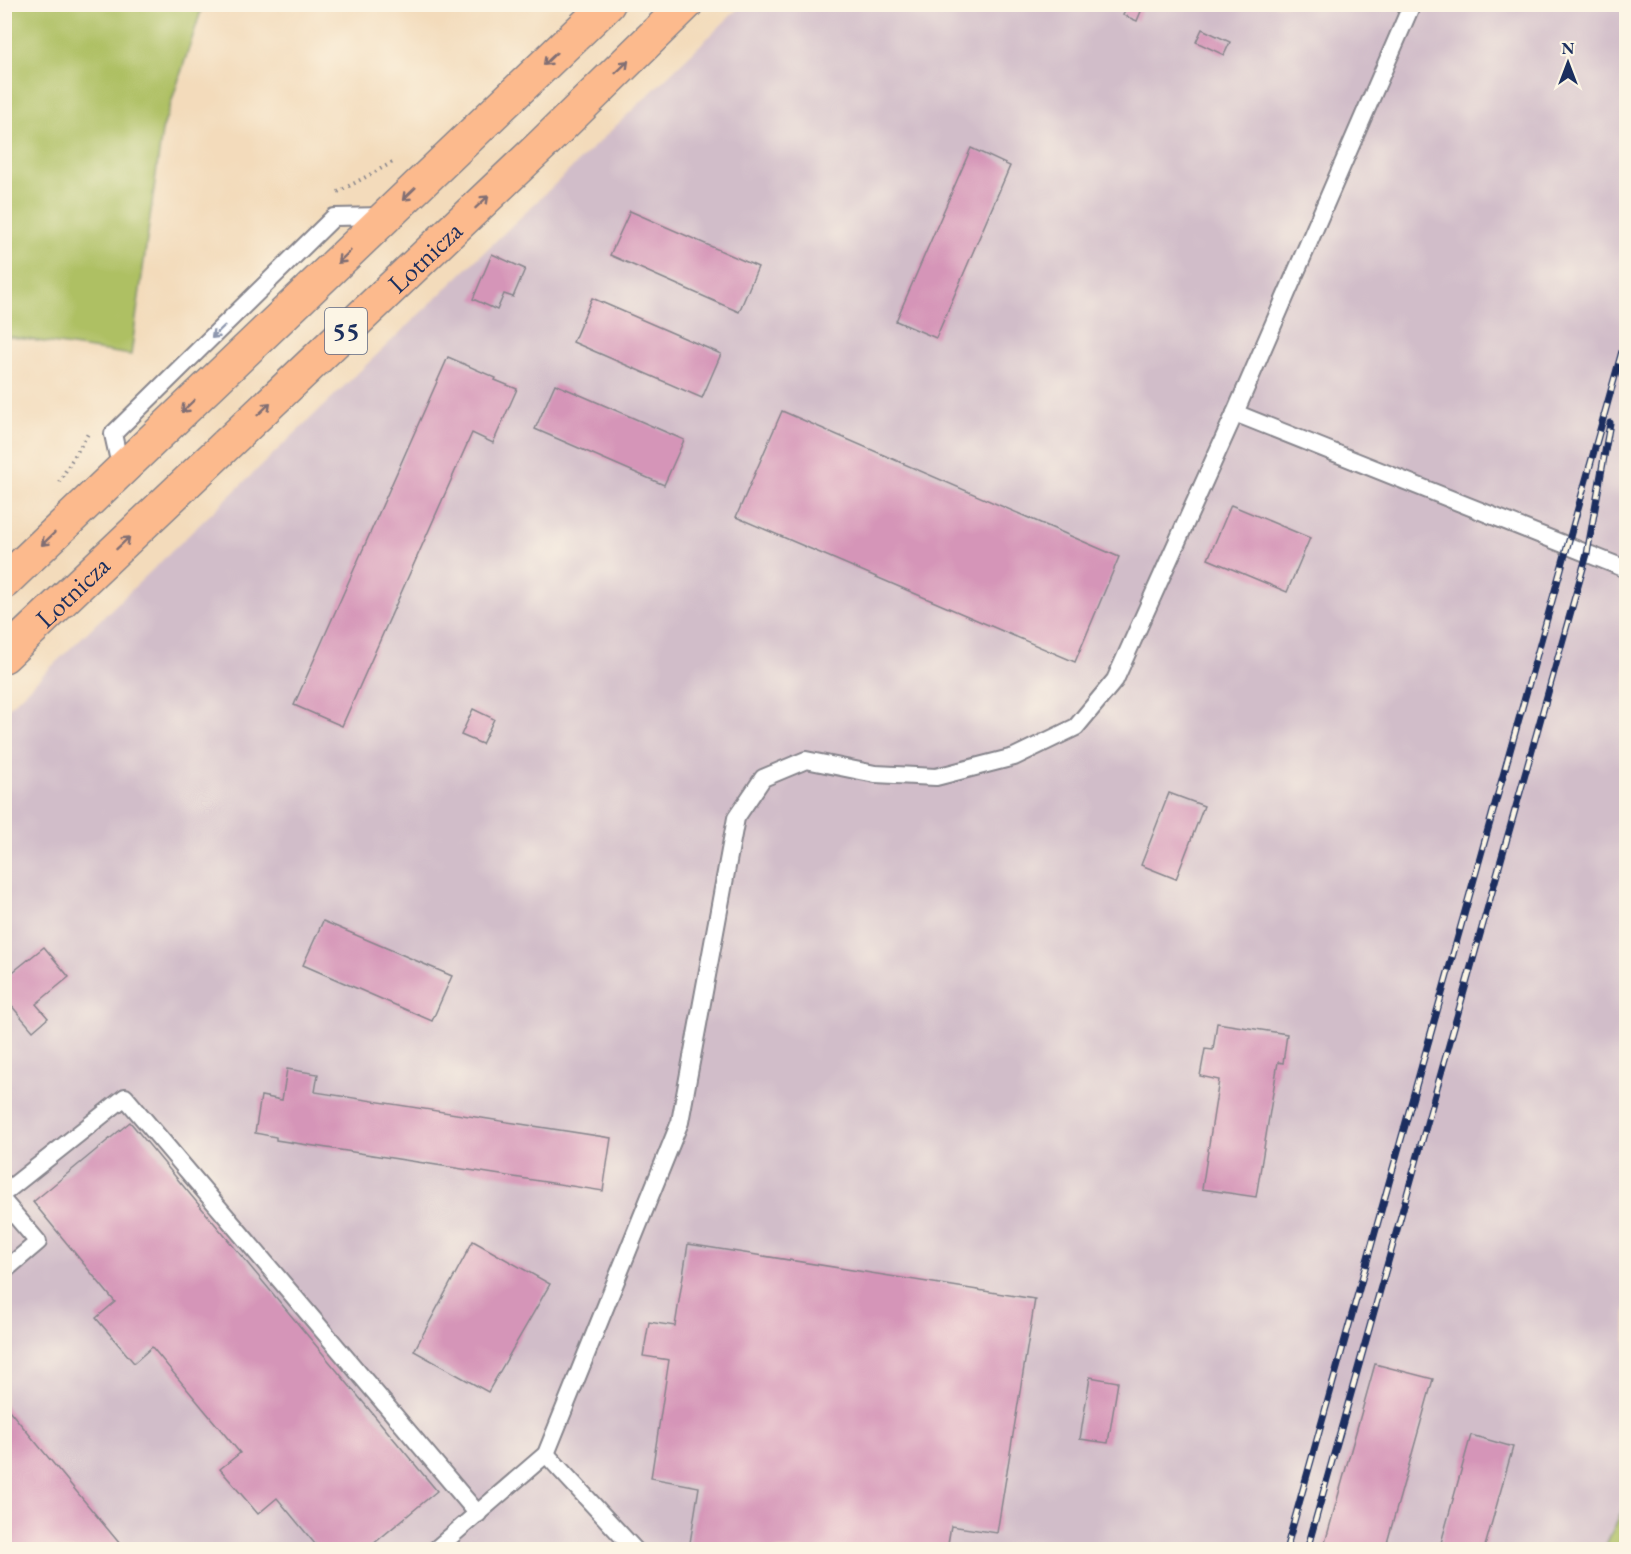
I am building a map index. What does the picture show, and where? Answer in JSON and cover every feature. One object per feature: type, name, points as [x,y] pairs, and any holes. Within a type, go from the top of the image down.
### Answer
[{"type":"main road","name":"Lotnicza","points":[[4,582],[608,4]]},
{"type":"main road","name":"Lotnicza","points":[[4,656],[543,144],[686,4]]},
{"type":"lane","points":[[435,1550],[546,1454],[680,1122],[736,818],[763,778],[806,760],[875,774],[936,777],[1014,757],[1076,727],[1115,680],[1235,413],[1412,4]]},
{"type":"lane","points":[[1235,413],[1626,570]]},
{"type":"lane","points":[[4,1194],[125,1096],[478,1514]]},
{"type":"lane","points":[[4,1202],[38,1242],[4,1271]]},
{"type":"lane","points":[[546,1454],[634,1550]]},
{"type":"shaded area","points":[[742,5],[1626,5],[1626,1502],[1604,1549],[5,1550],[5,711]]},
{"type":"green space","points":[[5,4],[203,5],[162,131],[131,355],[5,336]]},
{"type":"green space","points":[[1626,1502],[1626,1549],[1604,1549]]},
{"type":"building","points":[[1127,4],[1144,4],[1137,21],[1123,15]]},
{"type":"building","points":[[1202,29],[1230,42],[1224,55],[1196,42]]},
{"type":"building","points":[[971,148],[1010,166],[936,338],[896,321]]},
{"type":"building","points":[[630,211],[758,267],[739,312],[610,255]]},
{"type":"building","points":[[492,254],[525,269],[513,297],[504,294],[497,310],[473,299]]},
{"type":"building","points":[[592,298],[721,354],[702,398],[573,342]]},
{"type":"building","points":[[448,357],[517,389],[493,443],[472,433],[342,726],[294,705]]},
{"type":"building","points":[[555,384],[684,440],[664,485],[535,429]]},
{"type":"building","points":[[782,411],[1119,557],[1075,662],[736,517]]},
{"type":"building","points":[[1231,505],[1310,538],[1287,592],[1208,559]]},
{"type":"building","points":[[473,709],[494,719],[482,744],[461,735]]},
{"type":"building","points":[[1169,793],[1204,806],[1176,879],[1141,865]]},
{"type":"building","points":[[323,921],[452,976],[432,1021],[303,965]]},
{"type":"building","points":[[44,947],[69,977],[36,1004],[48,1018],[33,1031],[4,997],[4,979]]},
{"type":"building","points":[[1217,1023],[1287,1034],[1283,1063],[1278,1062],[1256,1197],[1202,1189],[1219,1080],[1200,1076],[1205,1049],[1213,1050]]},
{"type":"building","points":[[287,1069],[318,1074],[315,1092],[611,1138],[603,1191],[276,1140],[276,1137],[255,1133],[261,1096],[282,1100]]},
{"type":"building","points":[[130,1122],[437,1491],[366,1550],[320,1550],[277,1498],[258,1514],[220,1469],[240,1453],[152,1347],[134,1363],[96,1318],[115,1302],[33,1202]]},
{"type":"building","points":[[473,1241],[550,1284],[488,1392],[414,1351]]},
{"type":"building","points":[[688,1244],[1035,1299],[997,1533],[951,1526],[947,1550],[733,1550],[690,1543],[699,1487],[651,1478],[669,1360],[643,1356],[649,1322],[675,1326]]},
{"type":"building","points":[[1375,1364],[1433,1379],[1385,1550],[1323,1550]]},
{"type":"building","points":[[1090,1377],[1118,1382],[1108,1443],[1080,1439]]},
{"type":"building","points":[[4,1404],[125,1550],[4,1550]]},
{"type":"building","points":[[1471,1435],[1513,1447],[1484,1550],[1439,1550]]},
{"type":"railway","points":[[1286,1550],[1626,337]]},
{"type":"railway","points":[[1307,1550],[1587,554],[1610,423]]}]
